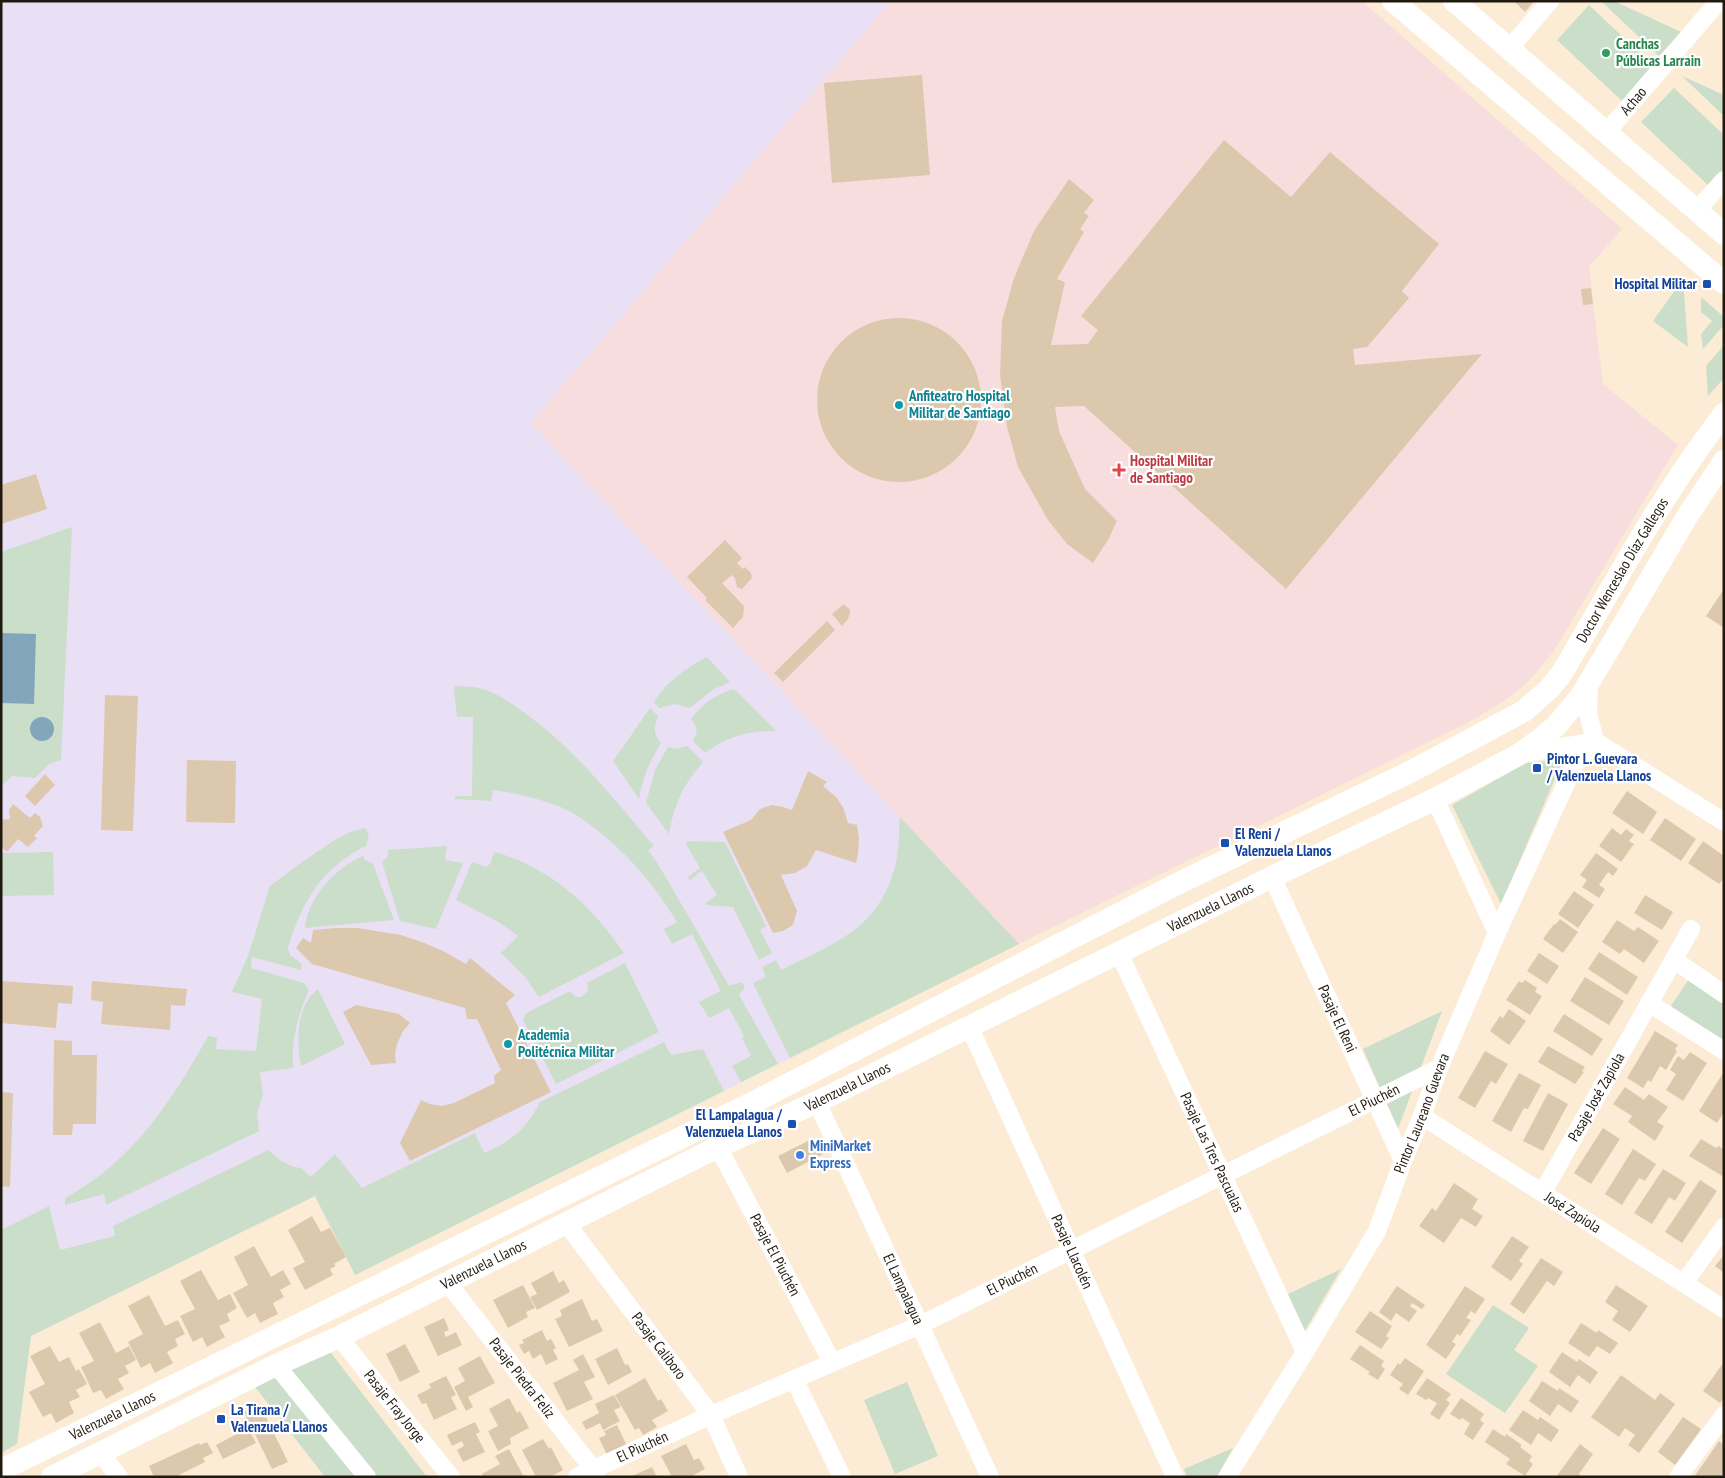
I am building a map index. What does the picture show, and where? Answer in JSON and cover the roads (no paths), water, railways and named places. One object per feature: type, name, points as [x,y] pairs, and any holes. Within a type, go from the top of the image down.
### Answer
[{"type":"main road","points":[[1393,1],[1724,283]]},
{"type":"main road","points":[[1454,1],[1724,234]]},
{"type":"main road","name":"Doctor Wenceslao Díaz Gallegos","points":[[1512,718],[1535,702],[1562,673],[1664,499],[1698,448],[1724,414]]},
{"type":"main road","name":"Doctor Wenceslao Díaz Gallegos","points":[[1518,755],[1538,742],[1556,726],[1589,684],[1652,575],[1724,461]]},
{"type":"main road","name":"Valenzuela Llanos","points":[[1,1470],[748,1105],[1180,883],[1410,772],[1512,718]]},
{"type":"main road","name":"Valenzuela Llanos","points":[[52,1477],[276,1365],[338,1337],[718,1147],[817,1102],[1272,877],[1435,799],[1518,755]]},
{"type":"street","points":[[1509,49],[1550,1]]},
{"type":"street","name":"Achao","points":[[1606,132],[1719,1]]},
{"type":"street","points":[[1697,210],[1724,180]]},
{"type":"street","points":[[1589,684],[1588,713],[1596,741],[1724,822]]},
{"type":"street","name":"Valenzuela Llanos","points":[[1518,755],[1596,741]]},
{"type":"street","name":"Pintor Laureano Guevara","points":[[1227,1477],[1305,1352],[1377,1231],[1422,1116],[1438,1068],[1497,933],[1575,764],[1596,741]]},
{"type":"street","points":[[1435,799],[1497,933]]},
{"type":"street","name":"Pasaje El Reni","points":[[1272,877],[1403,1161]]},
{"type":"street","name":"Pasaje José Zapiola","points":[[1543,1192],[1691,929]]},
{"type":"street","name":"Pasaje Las Tres Pascualas","points":[[1119,953],[1305,1352]]},
{"type":"street","points":[[1674,960],[1724,994]]},
{"type":"street","points":[[1649,1003],[1724,1051]]},
{"type":"street","name":"Pasaje Llacolén","points":[[969,1026],[1175,1477]]},
{"type":"street","name":"El Piuchén","points":[[589,1474],[712,1415],[920,1325],[1438,1068]]},
{"type":"street","name":"El Lampalagua","points":[[817,1102],[990,1477]]},
{"type":"street","name":"José Zapiola","points":[[1422,1116],[1724,1309]]},
{"type":"street","name":"Pasaje El Piuchén","points":[[718,1147],[832,1362]]},
{"type":"street","name":"Pasaje Caliboro","points":[[566,1223],[712,1415],[739,1477]]},
{"type":"street","points":[[1684,1283],[1724,1226]]},
{"type":"street","name":"Pasaje Piedra Feliz","points":[[447,1282],[589,1474]]},
{"type":"street","name":"Pasaje Fray Jorge","points":[[338,1337],[451,1477]]},
{"type":"street","points":[[276,1365],[367,1477]]},
{"type":"street","points":[[794,1379],[842,1477]]},
{"type":"street","points":[[1678,1477],[1724,1415]]},
{"type":"street","points":[[100,1452],[119,1477]]},
{"type":"water","points":[[2,633],[36,634],[34,704],[1,703]]},
{"type":"water","points":[[42,717],[47,718],[53,724],[53,734],[47,740],[42,741],[37,740],[31,734],[30,729],[31,724],[37,718]]},
{"type":"place","name":"Canchas Públicas Larrain","points":[[1606,53]]},
{"type":"place","name":"Hospital Militar","points":[[1707,284]]},
{"type":"place","name":"Anfiteatro Hospital Militar de Santiago","points":[[899,405]]},
{"type":"place","name":"Hospital Militar de Santiago","points":[[1119,470]]},
{"type":"place","name":"Pintor L. Guevara / Valenzuela Llanos","points":[[1537,768]]},
{"type":"place","name":"El Reni / Valenzuela Llanos","points":[[1225,843]]},
{"type":"place","name":"Academia Politécnica Militar","points":[[508,1044]]},
{"type":"place","name":"El Lampalagua / Valenzuela Llanos","points":[[792,1124]]},
{"type":"place","name":"MiniMarket Express","points":[[800,1155]]},
{"type":"place","name":"La Tirana / Valenzuela Llanos","points":[[221,1419]]}]
